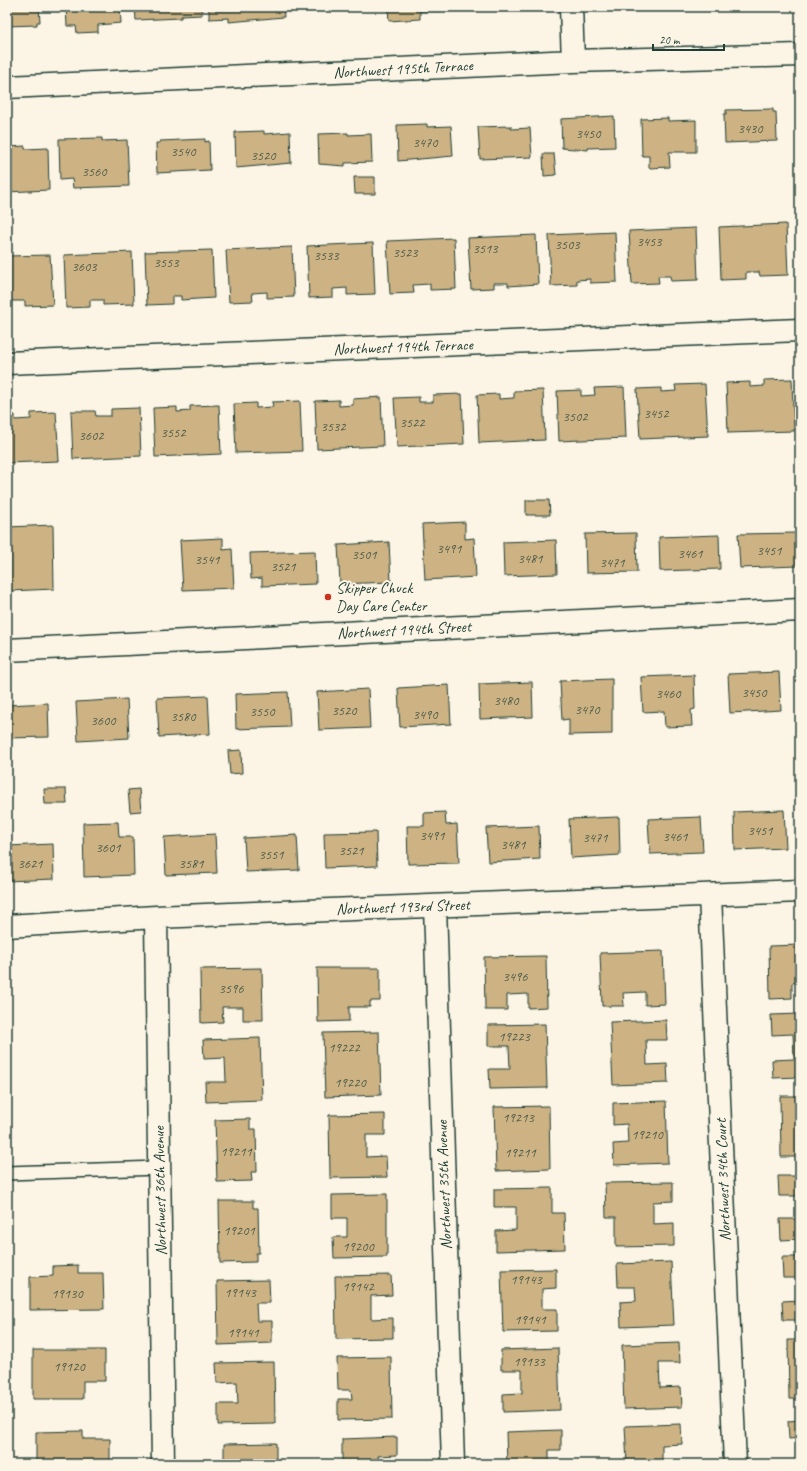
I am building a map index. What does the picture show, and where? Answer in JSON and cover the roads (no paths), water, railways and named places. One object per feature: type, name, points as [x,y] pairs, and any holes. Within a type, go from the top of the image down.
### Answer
[{"type":"street","points":[[571,7],[573,61]]},
{"type":"street","name":"Northwest 195th Terrace","points":[[7,87],[573,61],[800,55]]},
{"type":"street","name":"Northwest 194th Terrace","points":[[7,363],[800,330]]},
{"type":"street","name":"Northwest 194th Street","points":[[7,650],[800,610]]},
{"type":"street","name":"Northwest 193rd Street","points":[[7,926],[156,917],[800,891]]},
{"type":"street","name":"Northwest 34th Court","points":[[710,895],[735,1464]]},
{"type":"street","name":"Northwest 35th Avenue","points":[[435,906],[453,1464]]},
{"type":"street","name":"Northwest 36th Avenue","points":[[156,917],[163,1464]]},
{"type":"lane","points":[[7,1173],[159,1168]]},
{"type":"place","name":"Skipper Chuck Day Care Center","points":[[328,597]]}]
